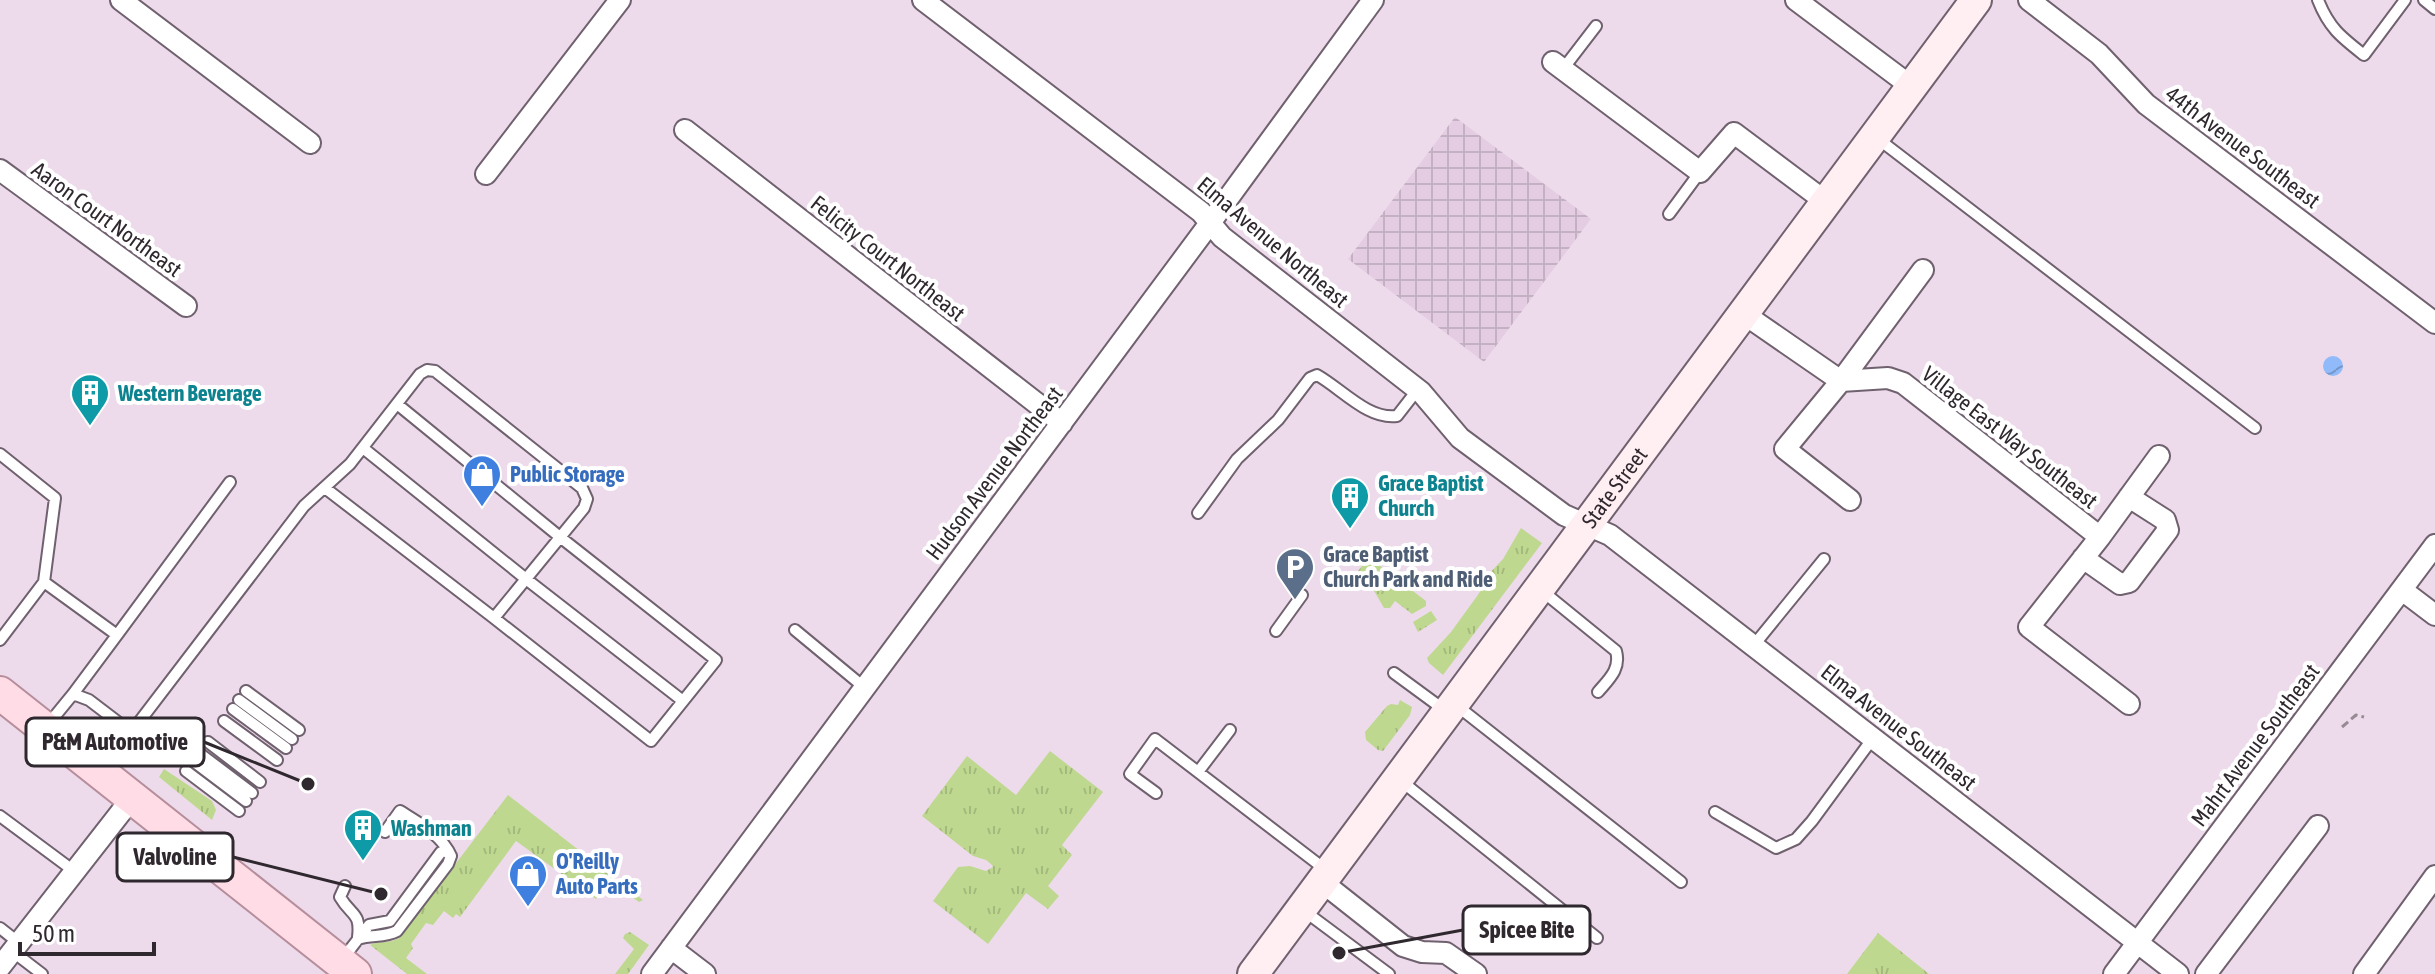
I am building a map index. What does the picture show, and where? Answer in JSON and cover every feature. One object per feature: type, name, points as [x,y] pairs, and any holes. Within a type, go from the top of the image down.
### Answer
[{"type":"main road","name":"State Street","points":[[1253,974],[1976,0]]},
{"type":"main road","points":[[0,693],[132,798],[351,959]]},
{"type":"street","points":[[121,0],[310,143]]},
{"type":"street","points":[[486,174],[620,0]]},
{"type":"street","name":"Elma Avenue Northeast","points":[[923,0],[1201,212],[1222,237],[1418,389],[1460,438],[1564,515],[1586,525]]},
{"type":"street","name":"Hudson Avenue Northeast","points":[[652,974],[1373,0]]},
{"type":"street","points":[[1796,0],[1912,87]]},
{"type":"street","name":"44th Avenue Southeast","points":[[2029,0],[2099,54],[2146,104],[2435,323]]},
{"type":"street","points":[[1558,65],[1700,172],[1734,133],[1826,202]]},
{"type":"street","name":"Felicity Court Northeast","points":[[685,130],[1062,423]]},
{"type":"street","name":"Aaron Court Northeast","points":[[0,170],[186,306]]},
{"type":"street","points":[[1850,500],[1785,449],[1841,381],[1923,270]]},
{"type":"street","points":[[1744,314],[1841,381]]},
{"type":"street","name":"Village East Way Southeast","points":[[1841,381],[1888,378],[1903,383],[2100,537]]},
{"type":"street","name":"Village East Way Southeast","points":[[2129,704],[2029,627],[2159,456]]},
{"type":"street","name":"Village East Way Southeast","points":[[2083,558],[2120,584],[2129,582],[2168,530],[2165,520],[2129,497]]},
{"type":"street","name":"Elma Avenue Southeast","points":[[1586,525],[1610,535],[2178,974]]},
{"type":"street","name":"Mahrt Avenue Southeast","points":[[2114,974],[2435,545]]},
{"type":"street","points":[[2402,590],[2435,615]]},
{"type":"street","points":[[10,954],[132,798]]},
{"type":"street","points":[[2206,974],[2318,826]]},
{"type":"street","points":[[2364,974],[2435,876]]},
{"type":"street","points":[[1326,878],[1403,946],[1422,952],[1446,953],[1476,974]]},
{"type":"street","points":[[671,948],[705,974]]},
{"type":"lane","points":[[2318,0],[2326,19],[2338,35],[2364,55],[2405,0]]},
{"type":"lane","points":[[2424,0],[2435,9]]},
{"type":"lane","points":[[1558,65],[1596,26]]},
{"type":"lane","points":[[1876,136],[2255,428]]},
{"type":"lane","points":[[1669,214],[1700,172]]},
{"type":"lane","points":[[100,773],[304,506],[363,448],[420,374],[427,370],[435,371],[582,488],[587,499],[584,508],[494,618]]},
{"type":"lane","points":[[1198,513],[1237,459],[1278,420],[1310,378],[1317,375],[1374,414],[1387,417],[1397,416],[1418,389]]},
{"type":"lane","points":[[325,488],[651,741],[716,660],[397,404]]},
{"type":"lane","points":[[363,448],[683,701]]},
{"type":"lane","points":[[0,454],[55,498],[44,582],[0,640]]},
{"type":"lane","points":[[45,728],[230,482]]},
{"type":"lane","points":[[1754,645],[1824,559]]},
{"type":"lane","points":[[44,582],[117,635]]},
{"type":"lane","points":[[1539,589],[1616,651],[1619,659],[1615,671],[1598,692]]},
{"type":"lane","points":[[1276,631],[1302,595]]},
{"type":"lane","points":[[795,630],[865,688]]},
{"type":"lane","points":[[1394,673],[1452,708],[1681,882]]},
{"type":"lane","points":[[73,694],[89,700],[131,732]]},
{"type":"lane","points":[[239,700],[292,739],[239,700]]},
{"type":"lane","points":[[224,721],[277,760]]},
{"type":"lane","points":[[1198,772],[1230,730]]},
{"type":"lane","points":[[1715,812],[1776,848],[1796,839],[1873,738]]},
{"type":"lane","points":[[1156,793],[1130,774],[1155,739],[1326,878]]},
{"type":"lane","points":[[208,742],[260,782]]},
{"type":"lane","points":[[196,757],[249,797]]},
{"type":"lane","points":[[186,771],[239,811]]},
{"type":"lane","points":[[1399,779],[1597,938]]},
{"type":"lane","points":[[351,959],[369,925],[390,921],[441,852],[445,851],[451,856],[438,838],[400,811],[385,832]]},
{"type":"lane","points":[[0,816],[74,871]]},
{"type":"lane","points":[[345,886],[340,897],[345,906],[356,914],[359,924],[351,959]]},
{"type":"lane","points":[[1301,909],[1389,974]]},
{"type":"lane","points":[[0,928],[10,954],[41,973]]},
{"type":"path","points":[[2342,727],[2356,715],[2364,717]]},
{"type":"shaded area","points":[[1455,117],[1591,219],[1484,362],[1348,259]]},
{"type":"green space","points":[[1521,528],[1542,543],[1443,675],[1427,658],[1451,632],[1480,592],[1486,577],[1503,559]]},
{"type":"green space","points":[[1369,557],[1383,568],[1371,585],[1358,571]]},
{"type":"green space","points":[[1388,572],[1426,601],[1426,606],[1412,614],[1395,601],[1390,608],[1384,608],[1373,589]]},
{"type":"green space","points":[[1431,611],[1437,620],[1418,632],[1413,622]]},
{"type":"green space","points":[[1400,700],[1412,707],[1410,715],[1383,751],[1378,750],[1366,740],[1365,732],[1387,706],[1398,705]]},
{"type":"green space","points":[[1050,751],[1103,792],[1062,845],[1072,855],[1048,886],[1059,896],[1048,909],[1026,893],[988,944],[933,901],[958,867],[970,866],[986,871],[992,865],[973,856],[922,816],[967,756],[1016,795]]},
{"type":"green space","points":[[164,769],[212,801],[216,810],[212,820],[159,777]]},
{"type":"green space","points":[[508,795],[643,900],[639,902],[610,881],[596,899],[516,841],[460,917],[456,914],[453,918],[444,911],[433,925],[426,923],[411,944],[413,948],[406,958],[427,974],[407,974],[370,945],[399,938]]},
{"type":"green space","points":[[630,932],[649,945],[628,974],[615,974],[634,949],[623,938]]},
{"type":"green space","points":[[1878,933],[1929,974],[1847,974]]},
{"type":"water","points":[[2333,356],[2340,359],[2343,366],[2340,373],[2333,376],[2326,373],[2323,366],[2326,359]]},
{"type":"place","name":"Western Beverage","points":[[90,427]]},
{"type":"place","name":"Public Storage","points":[[482,508]]},
{"type":"place","name":"Grace Baptist Church","points":[[1350,530]]},
{"type":"place","name":"Grace Baptist Church Park and Ride","points":[[1295,601]]},
{"type":"place","name":"P&M Automotive","points":[[308,784]]},
{"type":"place","name":"Washman","points":[[363,862]]},
{"type":"place","name":"Valvoline","points":[[381,894]]},
{"type":"place","name":"O'Reilly Auto Parts","points":[[528,908]]},
{"type":"place","name":"Spicee Bite","points":[[1339,953]]}]
